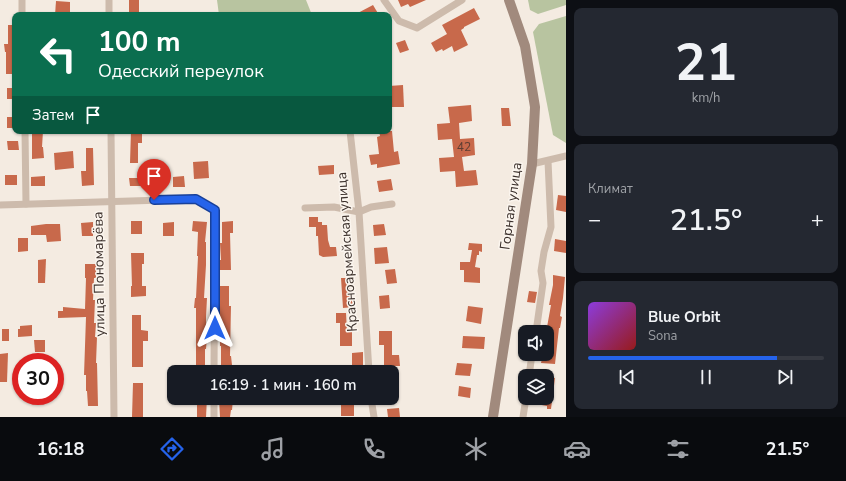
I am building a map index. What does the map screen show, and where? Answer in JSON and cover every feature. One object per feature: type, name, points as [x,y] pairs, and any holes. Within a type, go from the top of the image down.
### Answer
[{"type":"street","points":[[22,0],[22,12]]},
{"type":"street","points":[[109,0],[109,12]]},
{"type":"street","points":[[384,0],[399,21],[417,28],[462,0]]},
{"type":"street","name":"Горная улица","points":[[493,417],[532,164],[535,107],[525,46],[509,0]]},
{"type":"street","points":[[25,134],[26,204]]},
{"type":"street","name":"улица Пономарёва","points":[[110,134],[114,417]]},
{"type":"street","name":"Красноармейская улица","points":[[350,134],[359,212],[369,365]]},
{"type":"street","points":[[532,164],[566,156]]},
{"type":"street","points":[[537,325],[543,282],[541,271],[544,252],[551,227],[548,161]]},
{"type":"street","points":[[0,205],[196,199],[215,210],[214,365]]},
{"type":"street","points":[[305,208],[334,207],[359,212],[371,207],[392,204]]},
{"type":"street","points":[[214,405],[214,417]]},
{"type":"street","points":[[372,405],[374,417]]},
{"type":"street","points":[[523,417],[525,405]]},
{"type":"green space","points":[[217,0],[306,0],[311,12],[219,12]]},
{"type":"green space","points":[[528,0],[566,0],[566,5],[538,14],[530,10]]},
{"type":"green space","points":[[566,16],[566,143],[553,135],[533,32],[539,24]]},
{"type":"building","points":[[129,0],[139,0],[139,12],[129,12]]},
{"type":"building","points":[[398,0],[426,0],[410,7],[408,4],[401,7]]},
{"type":"building","points":[[56,1],[70,2],[70,12],[55,12]]},
{"type":"building","points":[[373,5],[377,12],[360,12]]},
{"type":"building","points":[[474,8],[480,19],[461,30],[468,45],[454,52],[452,46],[443,51],[442,49],[436,52],[431,43],[447,34],[442,25]]},
{"type":"building","points":[[8,25],[12,25],[12,74],[6,74],[6,52],[4,44],[8,44]]},
{"type":"building","points":[[405,40],[409,50],[400,53],[396,43]]},
{"type":"building","points":[[403,85],[404,107],[392,107],[392,86]]},
{"type":"building","points":[[7,88],[12,88],[12,99],[7,99]]},
{"type":"building","points":[[471,105],[472,121],[459,123],[460,139],[474,138],[475,155],[462,157],[464,171],[476,170],[478,185],[456,187],[455,171],[440,172],[439,158],[454,157],[452,139],[438,140],[437,124],[450,123],[448,107]]},
{"type":"building","points":[[501,108],[509,108],[511,126],[502,126]]},
{"type":"building","points":[[7,117],[12,117],[12,128],[7,128]]},
{"type":"building","points":[[392,131],[394,152],[398,151],[400,164],[377,168],[377,164],[371,165],[369,155],[379,154],[377,137],[380,136],[380,134],[392,134]]},
{"type":"building","points":[[32,134],[43,134],[42,147],[44,158],[32,159]]},
{"type":"building","points":[[131,134],[142,134],[142,143],[138,143],[138,163],[130,163]]},
{"type":"building","points":[[7,141],[18,141],[19,150],[8,150]]},
{"type":"building","points":[[86,148],[93,148],[94,185],[82,186],[81,171],[86,171]]},
{"type":"building","points":[[73,151],[74,168],[55,170],[54,153]]},
{"type":"building","points":[[208,161],[209,178],[194,179],[193,162]]},
{"type":"building","points":[[334,165],[334,174],[319,175],[318,166]]},
{"type":"building","points":[[5,175],[17,175],[17,185],[5,185]]},
{"type":"building","points":[[45,176],[45,186],[31,186],[31,177]]},
{"type":"building","points":[[184,176],[185,187],[173,187],[173,177]]},
{"type":"building","points":[[129,178],[141,178],[141,186],[130,186]]},
{"type":"building","points":[[391,179],[393,190],[379,192],[377,181]]},
{"type":"building","points":[[558,195],[566,196],[566,212],[556,210]]},
{"type":"building","points":[[309,217],[318,217],[318,222],[322,222],[322,225],[327,225],[330,247],[336,247],[337,256],[323,257],[319,255],[316,227],[309,227]]},
{"type":"building","points":[[131,221],[142,221],[142,234],[131,234]]},
{"type":"building","points":[[193,221],[207,222],[205,242],[206,265],[204,298],[207,298],[205,365],[196,365],[196,308],[194,308],[196,298],[198,232],[192,231]]},
{"type":"building","points":[[233,221],[233,233],[230,233],[231,270],[220,270],[222,222]]},
{"type":"building","points":[[93,222],[93,236],[82,236],[81,223]]},
{"type":"building","points":[[174,222],[174,236],[163,236],[163,223]]},
{"type":"building","points":[[60,224],[61,241],[47,242],[46,235],[31,235],[31,226]]},
{"type":"building","points":[[384,224],[386,235],[374,236],[373,225]]},
{"type":"building","points":[[18,238],[28,238],[28,251],[18,252]]},
{"type":"building","points":[[555,239],[566,241],[566,253],[554,251]]},
{"type":"building","points":[[469,243],[482,244],[482,252],[479,251],[479,255],[477,255],[475,267],[480,268],[480,283],[464,282],[464,270],[460,270],[460,262],[470,262],[472,250],[468,250]]},
{"type":"building","points":[[387,247],[389,263],[375,264],[374,248]]},
{"type":"building","points":[[131,253],[144,253],[144,264],[142,264],[142,286],[146,286],[146,296],[131,297]]},
{"type":"building","points":[[46,259],[45,283],[38,283],[38,260]]},
{"type":"building","points":[[85,264],[96,264],[93,300],[95,300],[95,337],[97,337],[96,363],[98,406],[88,406],[86,375],[84,375],[86,317],[58,318],[58,311],[63,311],[63,307],[85,309]]},
{"type":"building","points":[[395,269],[397,283],[387,284],[385,270]]},
{"type":"building","points":[[553,275],[565,277],[560,316],[562,317],[559,328],[555,364],[541,363],[541,361],[554,361],[554,325],[547,325]]},
{"type":"building","points":[[341,278],[350,278],[350,293],[352,293],[353,307],[343,308]]},
{"type":"building","points":[[220,286],[229,286],[229,306],[231,306],[230,356],[232,365],[221,365]]},
{"type":"building","points":[[529,291],[537,292],[535,303],[527,302]]},
{"type":"building","points":[[389,295],[390,308],[380,309],[379,296]]},
{"type":"building","points":[[468,306],[483,308],[481,324],[466,321]]},
{"type":"building","points":[[336,313],[346,313],[347,332],[352,332],[352,346],[340,346],[340,323],[336,323]]},
{"type":"building","points":[[132,315],[141,315],[141,330],[148,331],[148,341],[143,341],[143,367],[132,367]]},
{"type":"building","points":[[32,325],[32,336],[18,337],[18,329],[20,329],[20,326]]},
{"type":"building","points":[[2,329],[9,329],[9,341],[2,341]]},
{"type":"building","points":[[379,331],[392,331],[392,355],[399,355],[400,366],[384,365],[384,345],[379,345]]},
{"type":"building","points":[[463,336],[485,337],[484,349],[462,348]]},
{"type":"building","points":[[34,340],[45,340],[45,352],[35,352]]},
{"type":"building","points":[[363,352],[363,365],[352,365],[352,353]]},
{"type":"building","points":[[8,353],[7,382],[0,382],[0,354]]},
{"type":"building","points":[[457,363],[472,364],[470,376],[455,375]]},
{"type":"building","points":[[133,383],[143,383],[143,417],[132,417]]},
{"type":"building","points":[[459,386],[471,388],[470,398],[458,396]]},
{"type":"building","points":[[197,405],[207,405],[206,417],[197,417]]},
{"type":"building","points":[[219,405],[232,405],[230,417],[220,417]]},
{"type":"building","points":[[341,405],[354,405],[354,416],[341,416]]},
{"type":"building","points":[[542,405],[552,405],[551,409],[547,409],[547,406]]},
{"type":"building","points":[[399,408],[400,417],[388,417],[387,409]]},
{"type":"route","points":[[154,200],[196,199],[215,210],[215,328]]}]
